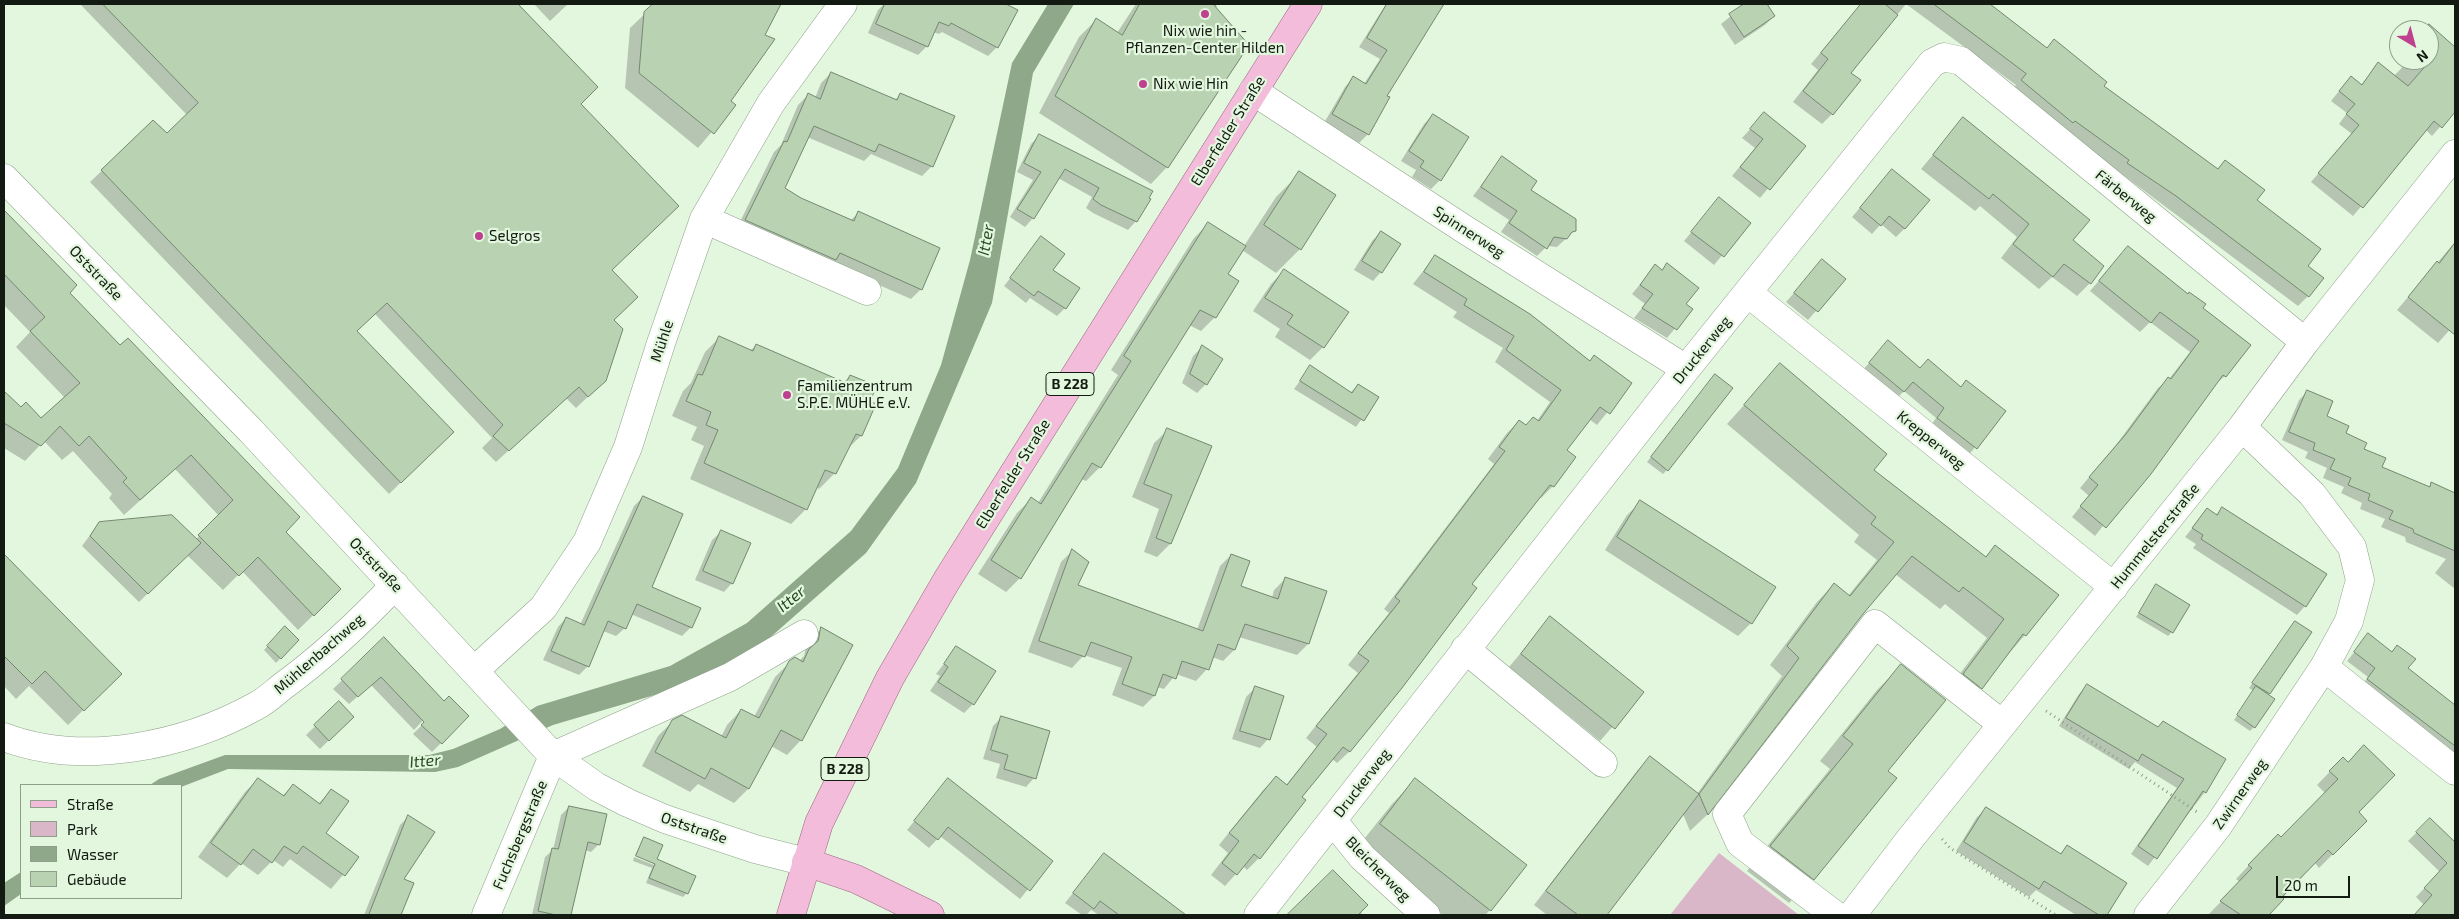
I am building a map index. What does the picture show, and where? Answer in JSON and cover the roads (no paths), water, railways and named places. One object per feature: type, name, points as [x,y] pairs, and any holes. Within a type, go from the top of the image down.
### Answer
[{"type":"main road","name":"Elberfelder Straße","points":[[792,915],[806,862],[826,806],[890,678],[947,580],[1308,4]]},
{"type":"main road","points":[[806,862],[856,879],[930,915]]},
{"type":"street","name":"Mühle","points":[[474,670],[543,608],[587,542],[628,448],[661,342],[704,218],[771,103],[844,4]]},
{"type":"street","name":"Druckerweg","points":[[1258,915],[1686,369],[1932,63],[1944,57]]},
{"type":"street","name":"Färberweg","points":[[1944,57],[1960,61],[2305,342]]},
{"type":"street","name":"Spinnerweg","points":[[1253,91],[1456,224],[1686,369]]},
{"type":"street","name":"Hummelsterstraße","points":[[1852,915],[2002,724],[2242,427],[2305,342],[2455,154]]},
{"type":"street","name":"Oststraße","points":[[4,178],[251,431],[395,584],[544,747],[596,787],[637,807],[755,849],[806,862]]},
{"type":"street","points":[[704,218],[867,291]]},
{"type":"street","name":"Krepperweg","points":[[1748,293],[2114,587]]},
{"type":"street","name":"Zwirnerweg","points":[[2148,915],[2218,826],[2324,668],[2349,621],[2360,580],[2352,547],[2312,494],[2242,427]]},
{"type":"street","name":"Mühlenbachweg","points":[[4,737],[16,742],[73,752],[138,748],[198,732],[256,706],[308,668],[395,584]]},
{"type":"street","points":[[1834,915],[1740,843],[1726,814],[1875,624],[2002,724]]},
{"type":"street","points":[[544,747],[730,677],[804,634]]},
{"type":"street","points":[[1466,649],[1604,763]]},
{"type":"street","points":[[2324,668],[2455,771]]},
{"type":"street","name":"Fuchsbergstraße","points":[[486,915],[544,747]]},
{"type":"street","name":"Bleicherweg","points":[[1333,821],[1362,857],[1426,915]]},
{"type":"water","name":"Itter","points":[[1048,4],[1074,4],[1033,73],[992,303],[916,483],[866,553],[765,642],[685,686],[553,725],[458,767],[435,772],[228,769],[182,787],[182,784],[152,784],[159,779],[225,755],[429,755],[453,749],[500,729],[537,706],[670,666],[747,623],[851,531],[898,468],[941,365],[970,260],[1012,63]]},
{"type":"water","points":[[20,873],[20,895],[4,906],[4,883]]},
{"type":"place","name":"Nix wie hin - Pflanzen-Center Hilden","points":[[1205,14]]},
{"type":"place","name":"Nix wie Hin","points":[[1143,84]]},
{"type":"place","name":"Selgros","points":[[479,236]]},
{"type":"place","name":"Familienzentrum S.P.E. MÜHLE e.V.","points":[[787,395]]}]
